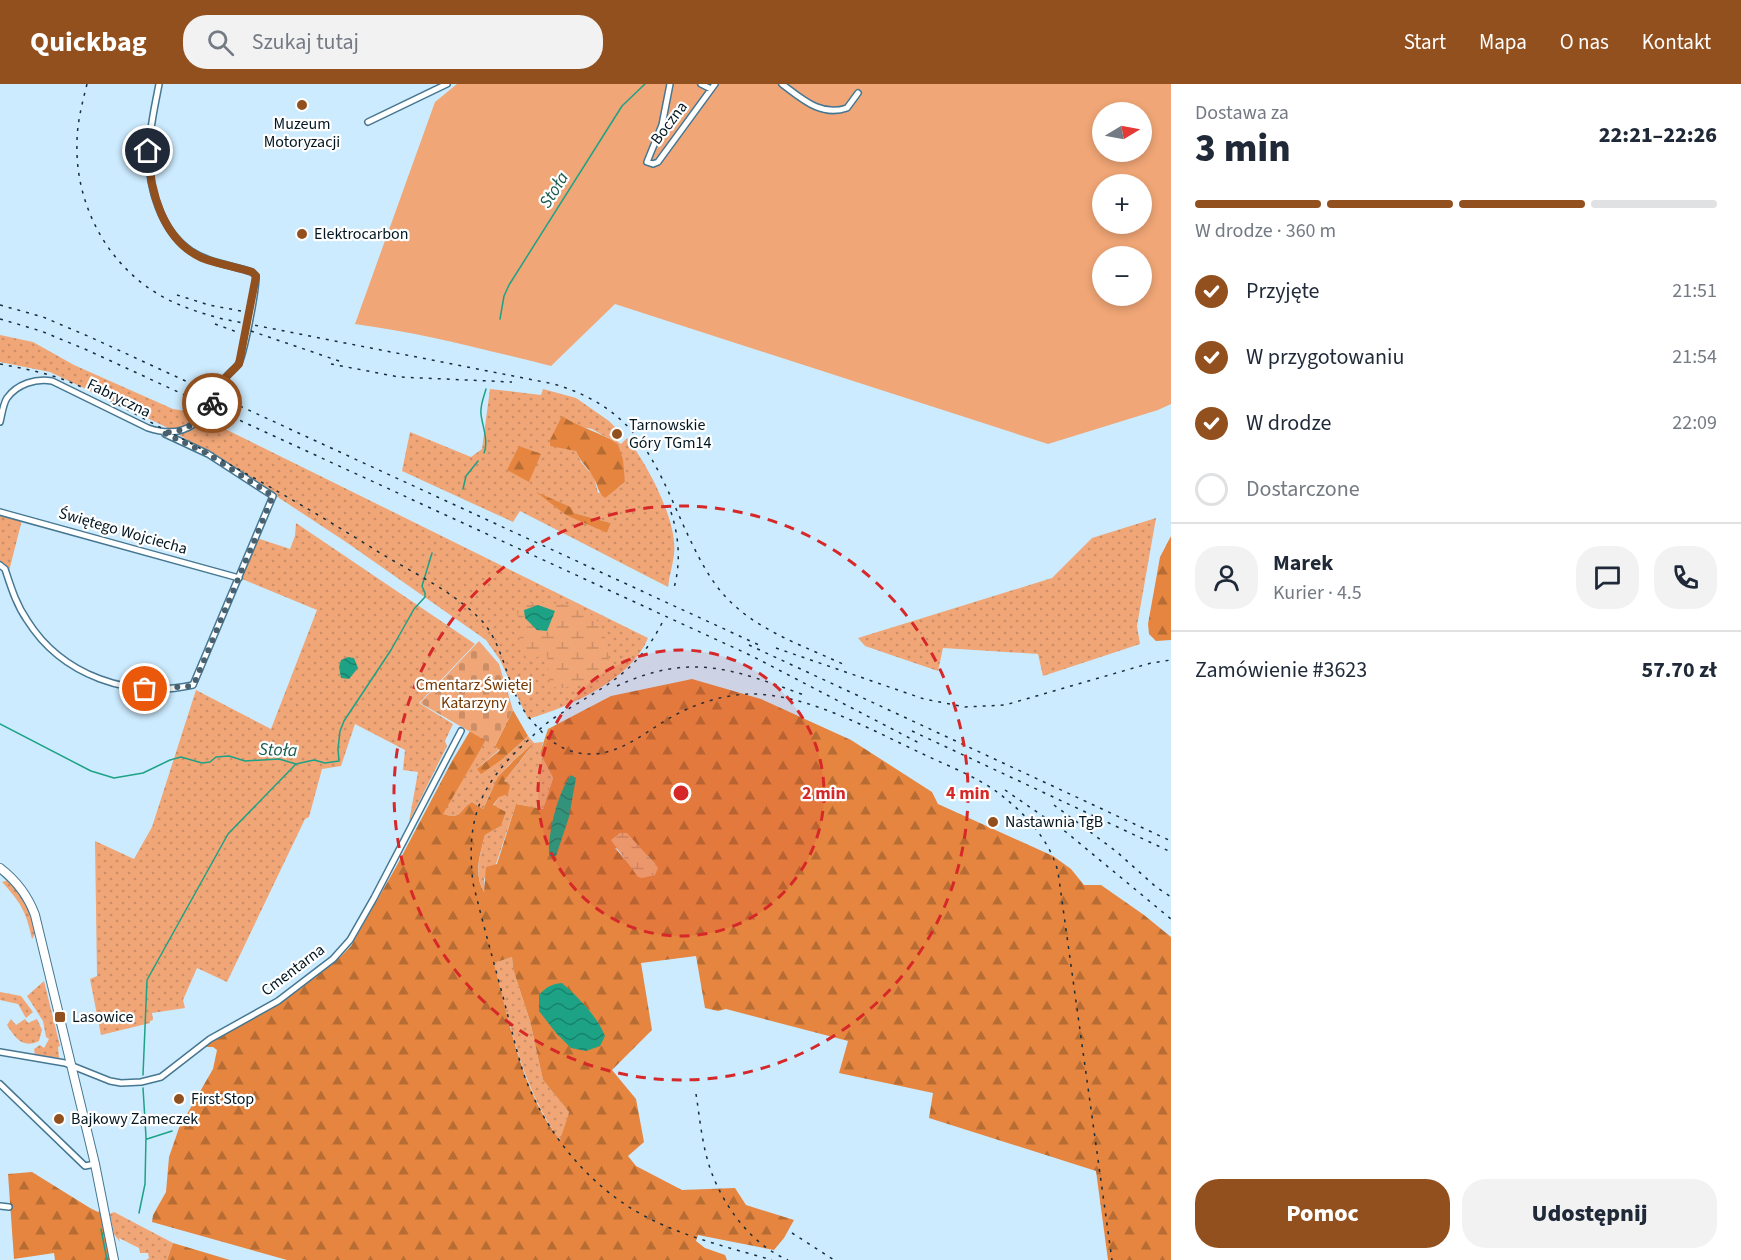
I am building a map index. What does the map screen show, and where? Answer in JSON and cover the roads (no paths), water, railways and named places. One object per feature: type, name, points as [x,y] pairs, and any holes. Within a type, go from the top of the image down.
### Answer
[{"type":"street","name":"Fabryczna","points":[[0,397],[9,395],[32,380],[52,381],[162,432],[170,433],[184,429],[198,421],[209,409],[230,372],[239,364],[256,277],[252,272],[202,257],[191,251],[181,243],[166,223],[156,197],[148,151],[159,84]]},
{"type":"street","points":[[368,122],[447,84]]},
{"type":"street","name":"Boczna","points":[[670,84],[662,125],[648,162],[653,164],[658,162],[713,86]]},
{"type":"street","points":[[701,84],[713,86]]},
{"type":"street","points":[[782,84],[818,108],[832,112],[847,108],[858,93]]},
{"type":"street","points":[[0,422],[9,395]]},
{"type":"street","points":[[0,565],[5,569],[18,605],[36,633],[62,659],[76,668],[126,687],[145,689],[193,685],[273,496],[208,454],[162,432]]},
{"type":"street","name":"Świętego Wojciecha","points":[[0,512],[239,578]]},
{"type":"street","name":"Cmentarna","points":[[0,1052],[71,1065],[110,1081],[141,1082],[160,1077],[210,1039],[278,1001],[333,959],[350,940],[461,730]]},
{"type":"street","points":[[0,868],[25,893],[35,915],[94,1164],[114,1260]]},
{"type":"street","points":[[0,1084],[85,1166],[94,1164]]},
{"type":"street","points":[[0,1206],[9,1207]]},
{"type":"water","points":[[538,605],[555,611],[547,631],[537,630],[525,618],[524,610]]},
{"type":"water","points":[[348,657],[354,658],[358,668],[349,679],[341,678],[339,667],[341,660]]},
{"type":"water","points":[[571,775],[576,778],[569,817],[556,856],[549,856],[554,814]]},
{"type":"water","points":[[562,983],[597,1021],[605,1036],[600,1046],[586,1051],[571,1048],[539,1011],[539,995],[549,986]]},
{"type":"waterway","name":"Stoła","points":[[500,319],[504,296],[509,285],[622,106],[645,84]]},
{"type":"waterway","name":"Stoła","points":[[484,453],[486,438],[481,411],[486,389]]},
{"type":"waterway","name":"Stoła","points":[[463,489],[466,476],[478,461]]},
{"type":"waterway","name":"Stoła","points":[[0,724],[91,771],[114,778],[143,773],[181,757],[202,763],[210,762],[216,757],[229,756],[245,761],[279,759],[296,764],[314,760],[325,763],[339,761],[340,731],[344,721],[391,650],[414,609],[425,597],[422,586],[432,553]]},
{"type":"waterway","points":[[143,1075],[147,980],[228,834],[295,765]]},
{"type":"waterway","points":[[139,1213],[145,1184],[146,1137],[143,1088]]},
{"type":"waterway","points":[[147,1139],[172,1131]]},
{"type":"waterway","points":[[101,1229],[107,1260]]},
{"type":"railway","points":[[87,84],[77,136],[82,188],[97,229],[123,266],[140,281],[173,302],[223,319],[554,384],[582,394],[605,407],[638,439],[663,479],[702,564],[724,595],[736,607],[765,628],[845,665]]},
{"type":"railway","points":[[177,295],[209,305],[241,311]]},
{"type":"railway","points":[[0,305],[43,317],[90,337],[759,645]]},
{"type":"railway","points":[[0,319],[41,331],[87,350],[752,656],[921,744]]},
{"type":"railway","points":[[215,324],[237,332]]},
{"type":"railway","points":[[251,331],[342,362]]},
{"type":"railway","points":[[0,364],[54,377],[104,397],[276,490],[443,590],[468,608],[486,626],[497,646],[524,711],[546,736],[566,749],[586,754],[613,750],[697,705],[728,696],[759,694],[783,697],[856,722],[971,776],[1007,800],[1035,828],[1049,849],[1058,872],[1112,1260]]},
{"type":"railway","points":[[331,364],[399,377],[512,382]]},
{"type":"railway","points":[[671,512],[678,550],[678,569],[674,588]]},
{"type":"railway","points":[[662,623],[640,656],[628,668],[601,689],[546,724],[508,760],[495,776],[486,791],[474,824],[471,861],[473,883],[523,1072],[542,1114],[569,1153],[601,1186],[639,1213],[687,1235],[772,1260]]},
{"type":"railway","points":[[749,645],[1171,841]]},
{"type":"railway","points":[[776,648],[924,699],[965,707],[1005,705],[1151,663],[1171,660]]},
{"type":"railway","points":[[617,686],[667,669],[711,668],[755,678],[804,695]]},
{"type":"railway","points":[[912,731],[1171,852]]},
{"type":"railway","points":[[1005,790],[1066,832],[1171,919]]},
{"type":"railway","points":[[1054,805],[1117,852],[1156,887],[1171,897]]},
{"type":"railway","points":[[696,1094],[708,1162],[723,1198],[751,1235],[788,1260]]},
{"type":"railway","points":[[792,1233],[834,1260]]},
{"type":"place","name":"Muzeum Motoryzacji","points":[[302,105]]},
{"type":"place","name":"Elektrocarbon","points":[[302,234]]},
{"type":"place","name":"Tarnowskie Góry TGm14","points":[[617,434]]},
{"type":"place","name":"Nastawnia TgB","points":[[993,822]]},
{"type":"place","name":"Lasowice","points":[[60,1017]]},
{"type":"place","name":"First Stop","points":[[179,1099]]},
{"type":"place","name":"Bajkowy Zameczek","points":[[59,1119]]},
{"type":"park label","name":"Cmentarz Świętej Katarzyny","points":[[474,694]]}]
